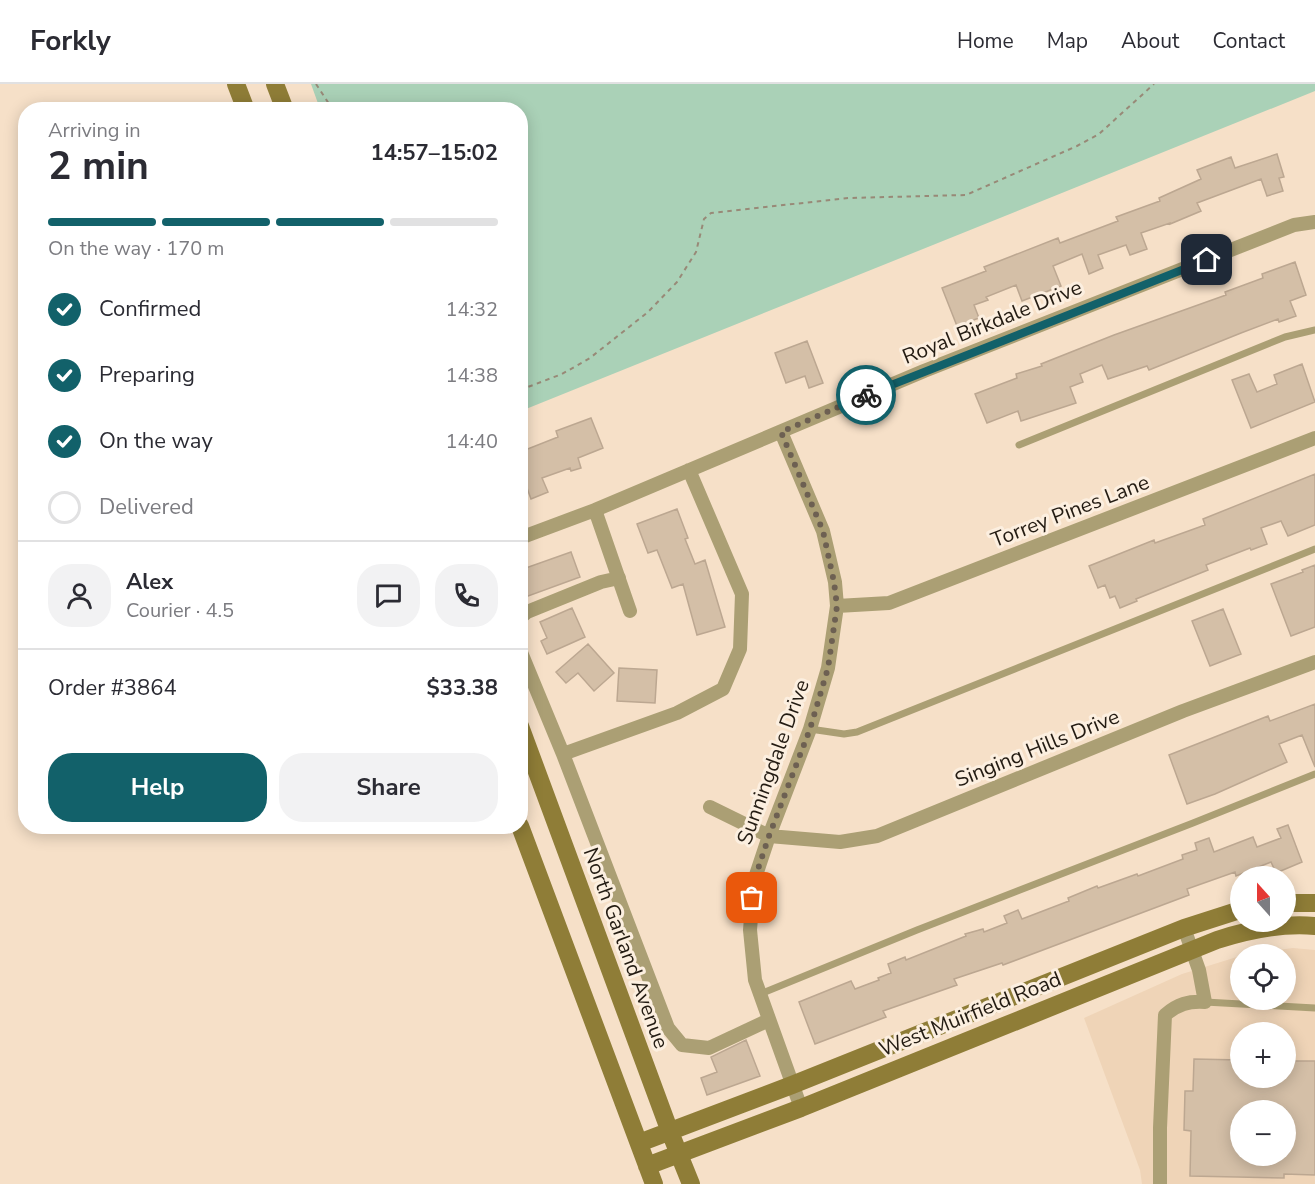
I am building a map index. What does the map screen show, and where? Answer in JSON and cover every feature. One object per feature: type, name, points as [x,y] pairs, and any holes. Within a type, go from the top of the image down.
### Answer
[{"type":"street","points":[[236,84],[243,102]]},
{"type":"street","points":[[275,84],[282,102]]},
{"type":"street","name":"Royal Birkdale Drive","points":[[528,535],[595,510],[945,362],[1294,225],[1315,221]]},
{"type":"street","name":"Sunningdale Drive","points":[[781,432],[823,531],[837,606],[828,668],[810,729],[754,881],[750,930],[755,980],[801,1108]]},
{"type":"street","name":"Torrey Pines Lane","points":[[837,606],[889,603],[1315,438]]},
{"type":"street","points":[[563,754],[676,713],[723,689],[740,649],[742,594],[689,470]]},
{"type":"street","points":[[595,510],[630,611]]},
{"type":"street","points":[[528,612],[602,582],[619,578]]},
{"type":"street","name":"Singing Hills Drive","points":[[769,836],[840,842],[877,836],[1183,711],[1315,662]]},
{"type":"street","points":[[528,669],[563,754],[668,1028],[682,1045],[709,1048],[769,1020]]},
{"type":"street","name":"North Garland Avenue","points":[[528,748],[691,1184]]},
{"type":"street","points":[[710,807],[769,836]]},
{"type":"street","points":[[523,834],[654,1184]]},
{"type":"street","points":[[1296,903],[1315,903]]},
{"type":"street","name":"West Muirfield Road","points":[[639,1143],[792,1085],[1184,928],[1230,913]]},
{"type":"street","name":"West Muirfield Road","points":[[648,1166],[801,1108],[1075,996],[1240,932],[1271,927],[1315,926]]},
{"type":"street","points":[[1160,1184],[1164,1015],[1176,1006],[1191,1001],[1205,1002],[1199,970],[1184,928]]},
{"type":"lane","points":[[1019,445],[1274,341],[1315,330]]},
{"type":"lane","points":[[810,729],[844,734],[857,732],[1315,549]]},
{"type":"lane","points":[[760,994],[916,930],[1315,774]]},
{"type":"lane","points":[[1205,1002],[1315,1008]]},
{"type":"path","points":[[316,84],[328,102]]},
{"type":"path","points":[[528,387],[562,374],[590,358],[648,312],[677,282],[696,252],[704,219],[711,213],[848,198],[966,195],[1099,134],[1154,84]]},
{"type":"shaded area","points":[[1296,948],[1315,950],[1315,1184],[1142,1184],[1140,1170],[1084,1018],[1182,974],[1230,959],[1230,1010],[1296,1010]]},
{"type":"green space","points":[[311,84],[1315,84],[1315,91],[528,408],[528,102],[317,102]]},
{"type":"building","points":[[1277,154],[1284,177],[1279,178],[1283,191],[1267,196],[1261,179],[1197,203],[1201,211],[1141,233],[1147,249],[1130,255],[1126,245],[1098,255],[1103,268],[1089,274],[1082,254],[1053,266],[1061,286],[1022,301],[1016,285],[986,297],[988,300],[974,305],[979,318],[957,326],[942,288],[986,271],[984,267],[1058,238],[1060,243],[1118,221],[1116,217],[1160,201],[1159,198],[1201,179],[1197,170],[1231,157],[1235,168]]},
{"type":"building","points":[[1295,262],[1306,295],[1290,301],[1296,316],[1279,322],[1278,319],[1149,370],[1147,366],[1108,379],[1102,365],[1080,374],[1083,382],[1070,387],[1076,403],[1021,421],[1018,411],[987,423],[975,394],[1017,378],[1016,374],[1042,366],[1041,364],[1114,335],[1226,295],[1225,292],[1263,278],[1262,274]]},
{"type":"building","points":[[807,341],[823,383],[809,388],[805,376],[786,383],[775,353]]},
{"type":"building","points":[[1302,364],[1315,402],[1251,428],[1232,380],[1249,374],[1257,392],[1277,384],[1274,375]]},
{"type":"building","points":[[591,418],[603,448],[578,458],[581,468],[571,471],[570,468],[542,478],[548,492],[531,499],[528,491],[528,449],[558,437],[556,431]]},
{"type":"building","points":[[1315,474],[1315,525],[1288,536],[1281,521],[1261,528],[1267,544],[1206,565],[1208,570],[1136,599],[1137,601],[1120,608],[1115,596],[1110,598],[1105,585],[1098,588],[1089,566],[1154,540],[1155,543],[1205,525],[1203,519]]},
{"type":"building","points":[[677,509],[695,564],[705,560],[725,627],[697,635],[683,584],[672,588],[657,550],[648,553],[637,524]]},
{"type":"building","points":[[571,552],[580,577],[528,596],[528,567]]},
{"type":"building","points":[[1315,565],[1315,627],[1291,636],[1271,584]]},
{"type":"building","points":[[572,608],[585,637],[547,654],[541,641],[547,638],[540,622]]},
{"type":"building","points":[[1223,609],[1241,654],[1210,666],[1192,621]]},
{"type":"building","points":[[588,644],[614,673],[594,691],[578,673],[566,683],[556,672]]},
{"type":"building","points":[[619,668],[657,670],[655,703],[617,701]]},
{"type":"building","points":[[1315,704],[1315,767],[1302,735],[1279,744],[1287,762],[1187,804],[1169,755],[1268,716],[1270,721]]},
{"type":"building","points":[[1288,825],[1302,862],[1293,866],[1273,866],[1271,862],[1261,866],[1230,866],[1230,874],[1187,889],[1189,895],[1003,965],[1002,963],[954,979],[957,985],[883,1011],[886,1017],[815,1044],[799,1002],[851,981],[855,989],[879,980],[878,978],[891,973],[888,964],[905,957],[906,960],[966,936],[965,934],[983,929],[984,932],[1007,923],[1004,916],[1018,910],[1022,919],[1069,901],[1068,898],[1097,886],[1098,888],[1137,874],[1138,876],[1183,859],[1182,855],[1197,850],[1195,843],[1209,838],[1214,852],[1253,837],[1257,847],[1281,838],[1277,829]]},
{"type":"building","points":[[746,1040],[760,1076],[707,1095],[701,1078],[717,1072],[711,1057]]},
{"type":"building","points":[[1194,1059],[1230,1060],[1230,1088],[1296,1088],[1296,1061],[1315,1061],[1315,1175],[1284,1174],[1284,1178],[1190,1176],[1191,1131],[1184,1130],[1185,1091],[1193,1091]]},
{"type":"way so far","points":[[752,898],[754,881],[810,729],[828,668],[837,606],[823,531],[781,432],[866,395]]},
{"type":"route","points":[[866,395],[1207,260]]}]
